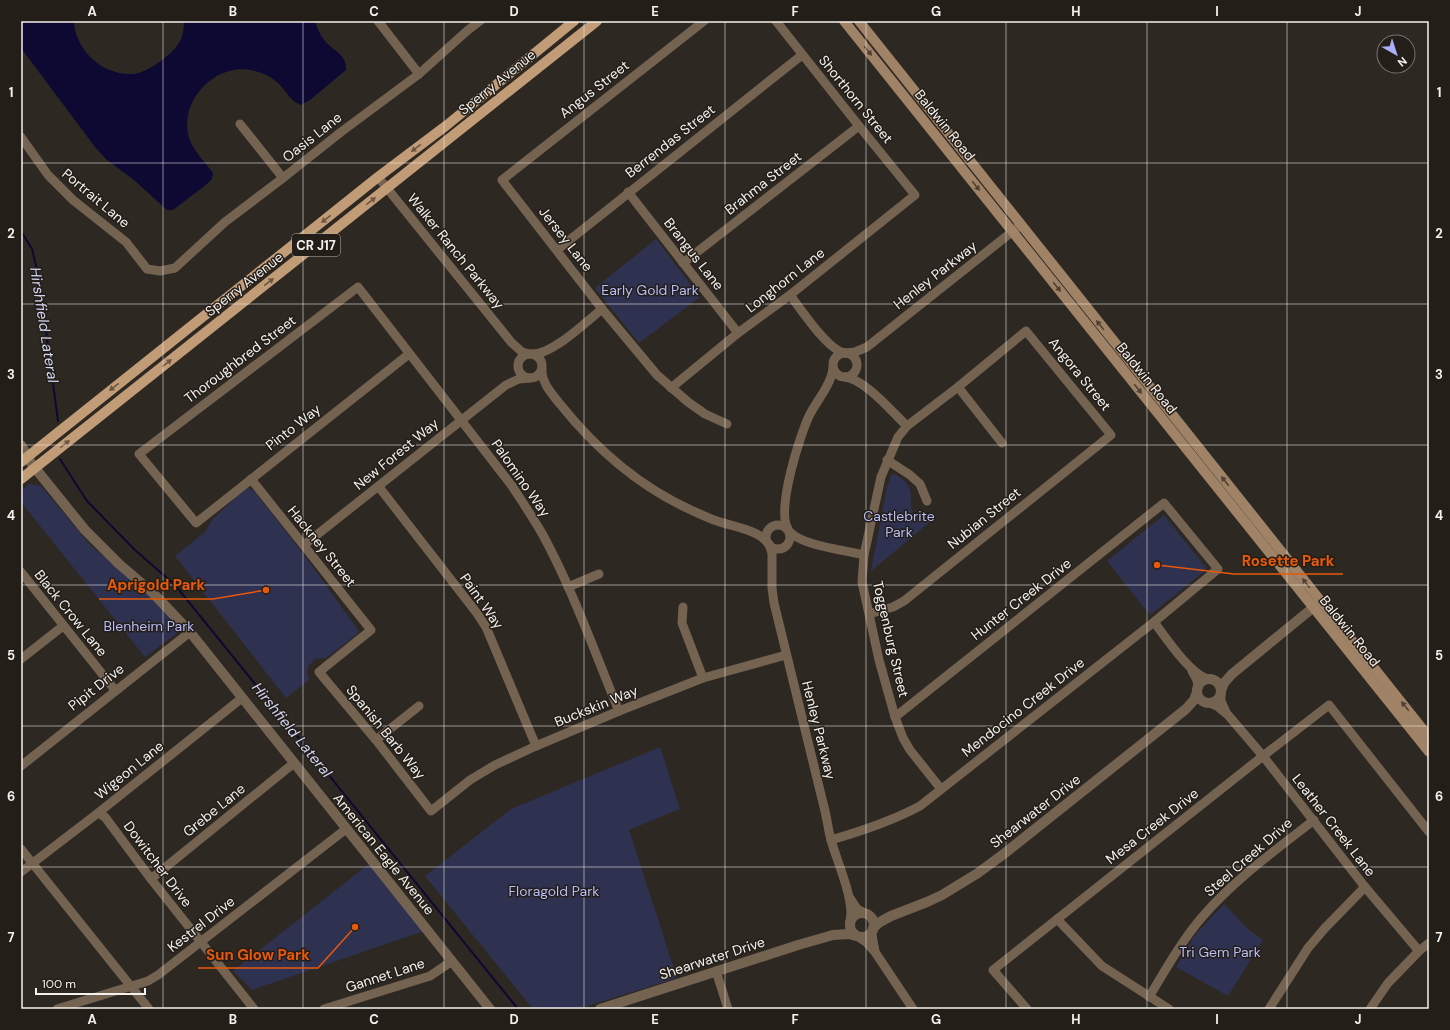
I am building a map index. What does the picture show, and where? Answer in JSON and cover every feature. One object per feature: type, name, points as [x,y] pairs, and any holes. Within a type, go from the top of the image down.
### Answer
[{"type":"main road","name":"Sperry Avenue","points":[[24,459],[378,177],[447,125],[574,21]]},
{"type":"main road","name":"Sperry Avenue","points":[[21,479],[597,21]]},
{"type":"main road","name":"Baldwin Road","points":[[844,21],[1012,231],[1317,605],[1429,737]]},
{"type":"main road","name":"Baldwin Road","points":[[859,21],[1021,225],[1317,605],[1429,752]]},
{"type":"main road","points":[[934,133],[949,145],[969,169],[973,171],[977,170]]},
{"type":"street","points":[[378,21],[419,74]]},
{"type":"street","name":"Oasis Lane","points":[[160,271],[175,268],[225,222],[419,74],[480,21]]},
{"type":"street","name":"Angus Street","points":[[502,180],[704,21]]},
{"type":"street","name":"Shorthorn Street","points":[[776,21],[915,194]]},
{"type":"street","name":"Berrendas Street","points":[[557,250],[802,55]]},
{"type":"street","points":[[240,124],[283,178]]},
{"type":"street","name":"Brahma Street","points":[[683,263],[859,126]]},
{"type":"street","name":"Portrait Lane","points":[[21,137],[48,175],[73,200],[126,242],[147,269],[160,271]]},
{"type":"street","name":"Walker Ranch Parkway","points":[[378,177],[511,342],[522,352],[531,354]]},
{"type":"street","name":"Jersey Lane","points":[[502,180],[602,309],[657,375],[671,388],[705,414],[727,424]]},
{"type":"street","name":"Brangus Lane","points":[[628,192],[738,333]]},
{"type":"street","name":"Longhorn Lane","points":[[671,388],[738,333],[790,294],[915,194]]},
{"type":"street","name":"Henley Parkway","points":[[846,353],[855,352],[867,346],[1021,225]]},
{"type":"street","name":"Palomino Way","points":[[358,287],[512,486],[544,537],[568,587],[620,711]]},
{"type":"street","name":"Thoroughbred Street","points":[[196,523],[139,454],[358,287]]},
{"type":"street","points":[[790,294],[826,342],[832,355],[833,366],[837,374],[855,380],[866,387],[907,426]]},
{"type":"street","points":[[530,378],[538,375],[545,360],[555,347],[602,309]]},
{"type":"street","name":"Toggenburg Street","points":[[941,789],[910,750],[903,738],[895,717],[879,660],[862,582],[864,554],[881,477],[898,437],[907,426],[958,387],[1026,331]]},
{"type":"street","name":"Angora Street","points":[[1026,331],[1111,435]]},
{"type":"street","name":"Walker Ranch Parkway","points":[[511,342],[518,356],[518,366]]},
{"type":"street","points":[[826,342],[838,351],[850,354],[855,359],[858,374],[866,387]]},
{"type":"street","name":"Henley Parkway","points":[[857,367],[859,358],[867,346]]},
{"type":"street","points":[[555,347],[541,353],[523,356],[518,366],[523,375],[537,380],[548,389],[572,420],[595,444],[620,467],[638,480],[692,511],[748,530],[762,537],[778,549],[794,543],[808,543],[864,554]]},
{"type":"street","points":[[748,530],[764,531],[779,520],[784,509],[796,454],[810,414],[826,387],[836,357],[842,353],[846,353]]},
{"type":"street","name":"Pinto Way","points":[[196,523],[409,354]]},
{"type":"street","points":[[531,354],[540,359],[542,375],[548,389]]},
{"type":"street","name":"New Forest Way","points":[[304,545],[506,385],[516,373],[518,366]]},
{"type":"street","points":[[826,387],[837,379],[854,373],[857,367]]},
{"type":"street","name":"New Forest Way","points":[[506,385],[521,378],[530,378]]},
{"type":"street","points":[[958,387],[1002,443]]},
{"type":"street","name":"Nubian Street","points":[[869,614],[893,607],[904,601],[1111,435]]},
{"type":"street","name":"American Eagle Avenue","points":[[21,445],[24,459],[35,468],[85,530],[119,564],[153,593],[190,632],[490,1009]]},
{"type":"street","points":[[887,460],[910,475],[920,484],[927,501]]},
{"type":"street","name":"Hackney Street","points":[[251,479],[371,630],[319,672]]},
{"type":"street","name":"Paint Way","points":[[379,487],[486,627],[536,746]]},
{"type":"street","name":"Mendocino Creek Drive","points":[[831,840],[864,830],[900,816],[920,806],[1154,622],[1218,569],[1164,503]]},
{"type":"street","name":"Hunter Creek Drive","points":[[895,717],[1164,503]]},
{"type":"street","points":[[772,568],[778,554],[791,539],[785,521],[784,509]]},
{"type":"street","points":[[768,543],[766,535],[771,527],[782,525],[795,537],[808,543]]},
{"type":"street","name":"Henley Parkway","points":[[768,543],[772,550],[773,596],[831,840],[849,897],[851,915],[850,921]]},
{"type":"street","name":"Black Crow Lane","points":[[21,572],[115,690]]},
{"type":"street","points":[[568,587],[599,574]]},
{"type":"street","points":[[1154,622],[1190,668],[1196,680],[1200,699],[1208,703],[1217,700],[1224,683],[1232,674],[1317,605]]},
{"type":"street","points":[[683,606],[682,623],[703,678]]},
{"type":"street","points":[[21,659],[63,626]]},
{"type":"street","name":"Pipit Drive","points":[[21,766],[190,632]]},
{"type":"street","name":"Buckskin Way","points":[[431,811],[470,780],[495,765],[536,746],[703,678],[786,655]]},
{"type":"street","points":[[1190,668],[1202,677],[1218,684],[1221,692]]},
{"type":"street","name":"Spanish Barb Way","points":[[319,672],[376,740],[431,811]]},
{"type":"street","points":[[1197,690],[1202,682],[1220,679],[1232,674]]},
{"type":"street","name":"Shearwater Drive","points":[[873,929],[880,922],[891,916],[942,895],[978,873],[1186,709],[1194,700],[1197,690]]},
{"type":"street","name":"Leather Creek Lane","points":[[1221,692],[1221,701],[1228,715]]},
{"type":"street","name":"Wigeon Lane","points":[[21,872],[98,813],[242,698]]},
{"type":"street","name":"Shearwater Drive","points":[[1186,709],[1197,704],[1208,703]]},
{"type":"street","name":"Leather Creek Lane","points":[[1208,703],[1217,706],[1228,715],[1263,756],[1365,887],[1419,951]]},
{"type":"street","name":"Mesa Creek Drive","points":[[1027,1009],[992,970],[1329,705],[1429,832]]},
{"type":"street","points":[[376,740],[419,706]]},
{"type":"street","name":"Grebe Lane","points":[[151,879],[294,763]]},
{"type":"street","name":"Dowitcher Drive","points":[[98,813],[105,817],[151,879],[254,1009]]},
{"type":"street","name":"Steel Creek Drive","points":[[1149,997],[1188,935],[1204,915],[1234,884],[1314,820]]},
{"type":"street","name":"Kestrel Drive","points":[[57,1009],[148,981],[158,975],[346,829]]},
{"type":"street","points":[[21,849],[149,1009]]},
{"type":"street","points":[[1269,1009],[1308,948],[1325,928],[1365,887]]},
{"type":"street","name":"Henley Parkway","points":[[849,897],[857,909],[866,914]]},
{"type":"street","points":[[875,952],[872,935],[872,918],[866,914],[856,914],[850,921],[850,928],[856,936],[866,942],[875,952],[913,1009]]},
{"type":"street","name":"Shearwater Drive","points":[[866,914],[891,916]]},
{"type":"street","points":[[1057,919],[1102,966],[1169,1009]]},
{"type":"street","name":"Shearwater Drive","points":[[833,935],[846,927],[850,921]]},
{"type":"street","points":[[856,936],[866,936],[873,929]]},
{"type":"street","name":"Shearwater Drive","points":[[600,1009],[833,935],[849,934],[856,936]]},
{"type":"street","points":[[1370,1009],[1388,983],[1419,951],[1429,943]]},
{"type":"street","name":"Gannet Lane","points":[[324,1009],[430,976],[452,961]]},
{"type":"street","points":[[716,971],[728,1009]]},
{"type":"green space","name":"Early Gold Park","points":[[656,239],[700,297],[639,343],[595,288]]},
{"type":"green space","name":"Castlebrite Park","points":[[895,474],[900,477],[909,487],[913,513],[922,517],[930,517],[930,522],[871,571],[887,487],[891,475]]},
{"type":"green space","name":"Blenheim Park","points":[[29,484],[41,486],[90,545],[143,589],[179,624],[176,634],[145,657],[21,502],[21,491]]},
{"type":"green space","points":[[249,488],[254,491],[298,547],[359,631],[326,658],[316,659],[309,665],[307,671],[309,680],[286,698],[175,556],[205,532],[212,520],[243,490]]},
{"type":"green space","points":[[1164,515],[1207,569],[1150,615],[1107,561]]},
{"type":"green space","name":"Floragold Park","points":[[660,747],[680,809],[629,830],[677,978],[578,1009],[533,1009],[425,876],[511,809]]},
{"type":"green space","points":[[370,863],[424,931],[252,990],[233,971]]},
{"type":"green space","name":"Tri Gem Park","points":[[1224,904],[1249,930],[1263,940],[1228,996],[1176,967],[1194,936]]},
{"type":"shaded area","points":[[21,21],[74,21],[79,42],[93,59],[101,66],[111,71],[133,74],[139,73],[153,66],[174,50],[181,39],[184,21],[315,21],[323,39],[344,60],[346,70],[310,100],[301,105],[291,98],[279,84],[265,74],[241,69],[227,71],[215,77],[204,86],[195,97],[189,110],[187,124],[191,143],[213,173],[212,179],[173,210],[167,210],[134,180],[107,160],[95,147],[21,48]]},
{"type":"waterway","name":"Hirshfield Lateral","points":[[21,231],[32,249],[39,278],[58,421]]},
{"type":"waterway","name":"Hirshfield Lateral","points":[[60,459],[87,501],[135,550],[175,585],[518,1009]]},
{"type":"place","name":"Rosette Park","points":[[1157,565]]},
{"type":"place","name":"Aprigold Park","points":[[266,590]]},
{"type":"place","name":"Sun Glow Park","points":[[355,927]]}]
